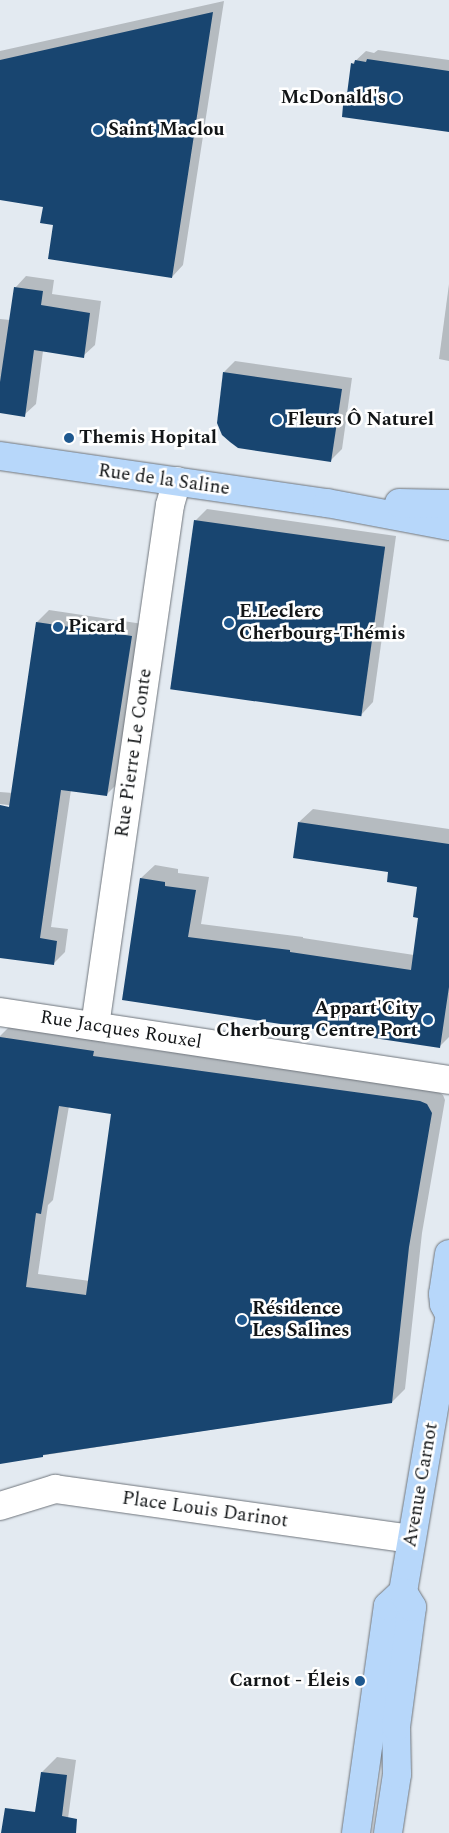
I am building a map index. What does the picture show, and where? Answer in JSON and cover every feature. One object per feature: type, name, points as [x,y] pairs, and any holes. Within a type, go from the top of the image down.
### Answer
[{"type":"main road","name":"Rue de la Saline","points":[[0,456],[327,503],[449,526]]},
{"type":"main road","name":"Rue de la Saline","points":[[327,503],[449,504]]},
{"type":"main road","points":[[449,1254],[443,1294],[449,1314]]},
{"type":"main road","name":"Avenue Carnot","points":[[388,1833],[397,1774],[396,1727],[412,1607],[403,1592],[449,1320]]},
{"type":"main road","points":[[356,1833],[388,1606],[403,1592]]},
{"type":"street","name":"Rue Pierre Le Conte","points":[[95,1026],[169,514],[177,481]]},
{"type":"street","name":"Rue Jacques Rouxel","points":[[0,1012],[449,1080]]},
{"type":"street","name":"Place Louis Darinot","points":[[0,1506],[55,1489],[412,1539]]},
{"type":"building","name":"Saint Maclou","points":[[213,12],[172,278],[48,259],[53,225],[40,223],[43,207],[0,200],[0,60]]},
{"type":"building","name":"McDonald's","points":[[367,59],[449,71],[449,132],[342,117],[344,94],[347,94],[351,63],[354,64],[355,60],[366,62]]},
{"type":"building","points":[[14,287],[43,291],[41,305],[90,313],[84,358],[34,350],[25,417],[0,413],[0,382]]},
{"type":"building","name":"Fleurs Ô Naturel","points":[[223,372],[342,389],[331,462],[238,448],[230,442],[222,435],[217,423]]},
{"type":"building","points":[[194,520],[385,547],[361,716],[170,689]]},
{"type":"building","points":[[36,622],[132,636],[107,796],[61,790],[40,938],[57,941],[54,965],[0,958],[0,805],[9,807]]},
{"type":"building","points":[[298,822],[449,844],[449,987],[440,1048],[122,1000],[140,878],[165,882],[165,886],[196,890],[188,937],[290,950],[290,952],[411,970],[418,918],[413,917],[417,887],[387,882],[388,872],[293,858]]},
{"type":"building","name":"Résidence Les Salines","points":[[0,1037],[94,1051],[93,1056],[420,1101],[427,1104],[432,1113],[409,1247],[392,1403],[43,1455],[43,1457],[0,1464]],"holes":[[[59,1106],[111,1114],[86,1295],[26,1287],[36,1213],[41,1214]]]},
{"type":"building","points":[[41,1772],[67,1775],[62,1816],[77,1819],[76,1833],[1,1833],[5,1808],[35,1812]]},
{"type":"place","name":"McDonald's","points":[[396,98]]},
{"type":"place","name":"Saint Maclou","points":[[98,130]]},
{"type":"place","name":"Fleurs Ô Naturel","points":[[277,420]]},
{"type":"place","name":"Themis Hopital","points":[[69,438]]},
{"type":"place","name":"E.Leclerc Cherbourg-Thémis","points":[[229,623]]},
{"type":"place","name":"Picard","points":[[58,627]]},
{"type":"place","name":"Appart'City Cherbourg Centre Port","points":[[428,1020]]},
{"type":"place","name":"Résidence Les Salines","points":[[242,1320]]},
{"type":"place","name":"Carnot - Éleis","points":[[360,1681]]}]
